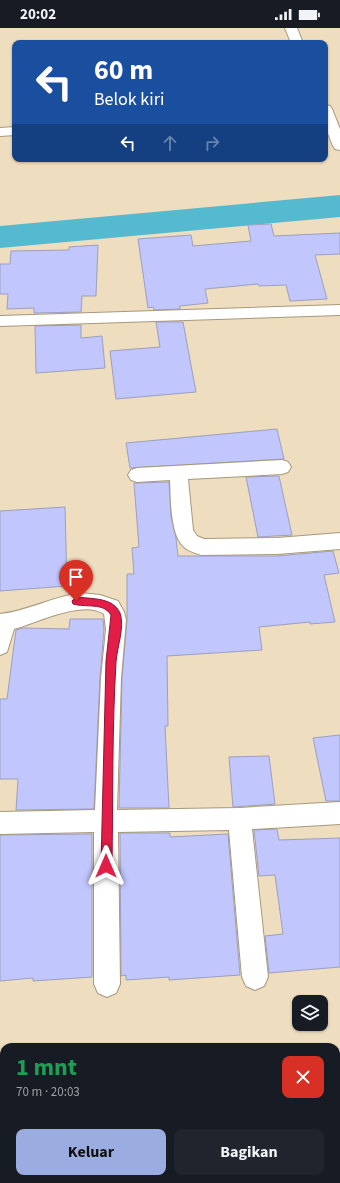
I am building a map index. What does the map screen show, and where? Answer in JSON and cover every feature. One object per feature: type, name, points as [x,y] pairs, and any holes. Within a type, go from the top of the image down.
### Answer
[{"type":"street","points":[[291,28],[296,40]]},
{"type":"street","points":[[328,116],[340,146]]},
{"type":"street","points":[[0,132],[12,131]]},
{"type":"street","points":[[0,321],[340,310]]},
{"type":"street","points":[[137,475],[282,467]]},
{"type":"street","points":[[178,473],[184,530],[190,541],[200,547],[277,546],[340,541]]},
{"type":"street","points":[[0,646],[3,623],[51,607],[76,601],[102,604],[112,608],[116,615],[111,661],[106,822],[107,984]]},
{"type":"street","points":[[0,823],[239,819],[340,813]]},
{"type":"street","points":[[239,819],[255,977]]},
{"type":"building","points":[[271,224],[274,236],[340,233],[340,254],[315,255],[327,299],[290,301],[286,285],[259,286],[258,284],[205,289],[208,303],[180,306],[180,309],[154,310],[153,307],[148,308],[138,239],[191,235],[193,246],[251,241],[248,225]]},
{"type":"building","points":[[98,245],[96,296],[82,296],[81,312],[34,313],[34,308],[7,309],[8,294],[0,294],[0,264],[10,264],[11,251],[69,250],[69,247]]},
{"type":"building","points":[[156,322],[183,322],[196,392],[116,399],[110,351],[160,347]]},
{"type":"building","points":[[81,325],[81,338],[102,336],[105,368],[36,373],[35,326]]},
{"type":"building","points":[[277,429],[284,459],[130,468],[126,443]]},
{"type":"building","points":[[279,476],[292,535],[258,537],[246,477]]},
{"type":"building","points":[[169,482],[171,516],[178,556],[277,556],[333,551],[339,573],[324,575],[335,622],[310,624],[310,622],[259,627],[262,650],[167,656],[168,726],[165,726],[169,808],[119,808],[122,678],[127,620],[127,574],[134,574],[132,548],[139,547],[134,483]]},
{"type":"building","points":[[65,507],[67,586],[0,591],[0,511]]},
{"type":"building","points":[[70,619],[103,619],[104,629],[100,678],[94,809],[16,810],[18,779],[0,779],[0,699],[7,699],[16,630],[23,628],[69,629]]},
{"type":"building","points":[[340,735],[340,801],[326,801],[313,738]]},
{"type":"building","points":[[269,756],[275,804],[233,807],[229,757]]},
{"type":"building","points":[[277,829],[279,840],[340,838],[340,967],[269,973],[265,936],[283,934],[275,875],[259,876],[254,830]]},
{"type":"building","points":[[120,833],[170,833],[170,837],[228,834],[240,975],[169,980],[169,977],[126,980],[126,975],[121,976]]},
{"type":"building","points":[[92,834],[92,977],[33,981],[33,978],[0,981],[0,835]]},
{"type":"waterway","points":[[0,237],[340,206]]},
{"type":"route","points":[[76,601],[102,604],[112,608],[116,615],[111,661],[106,866]]}]
